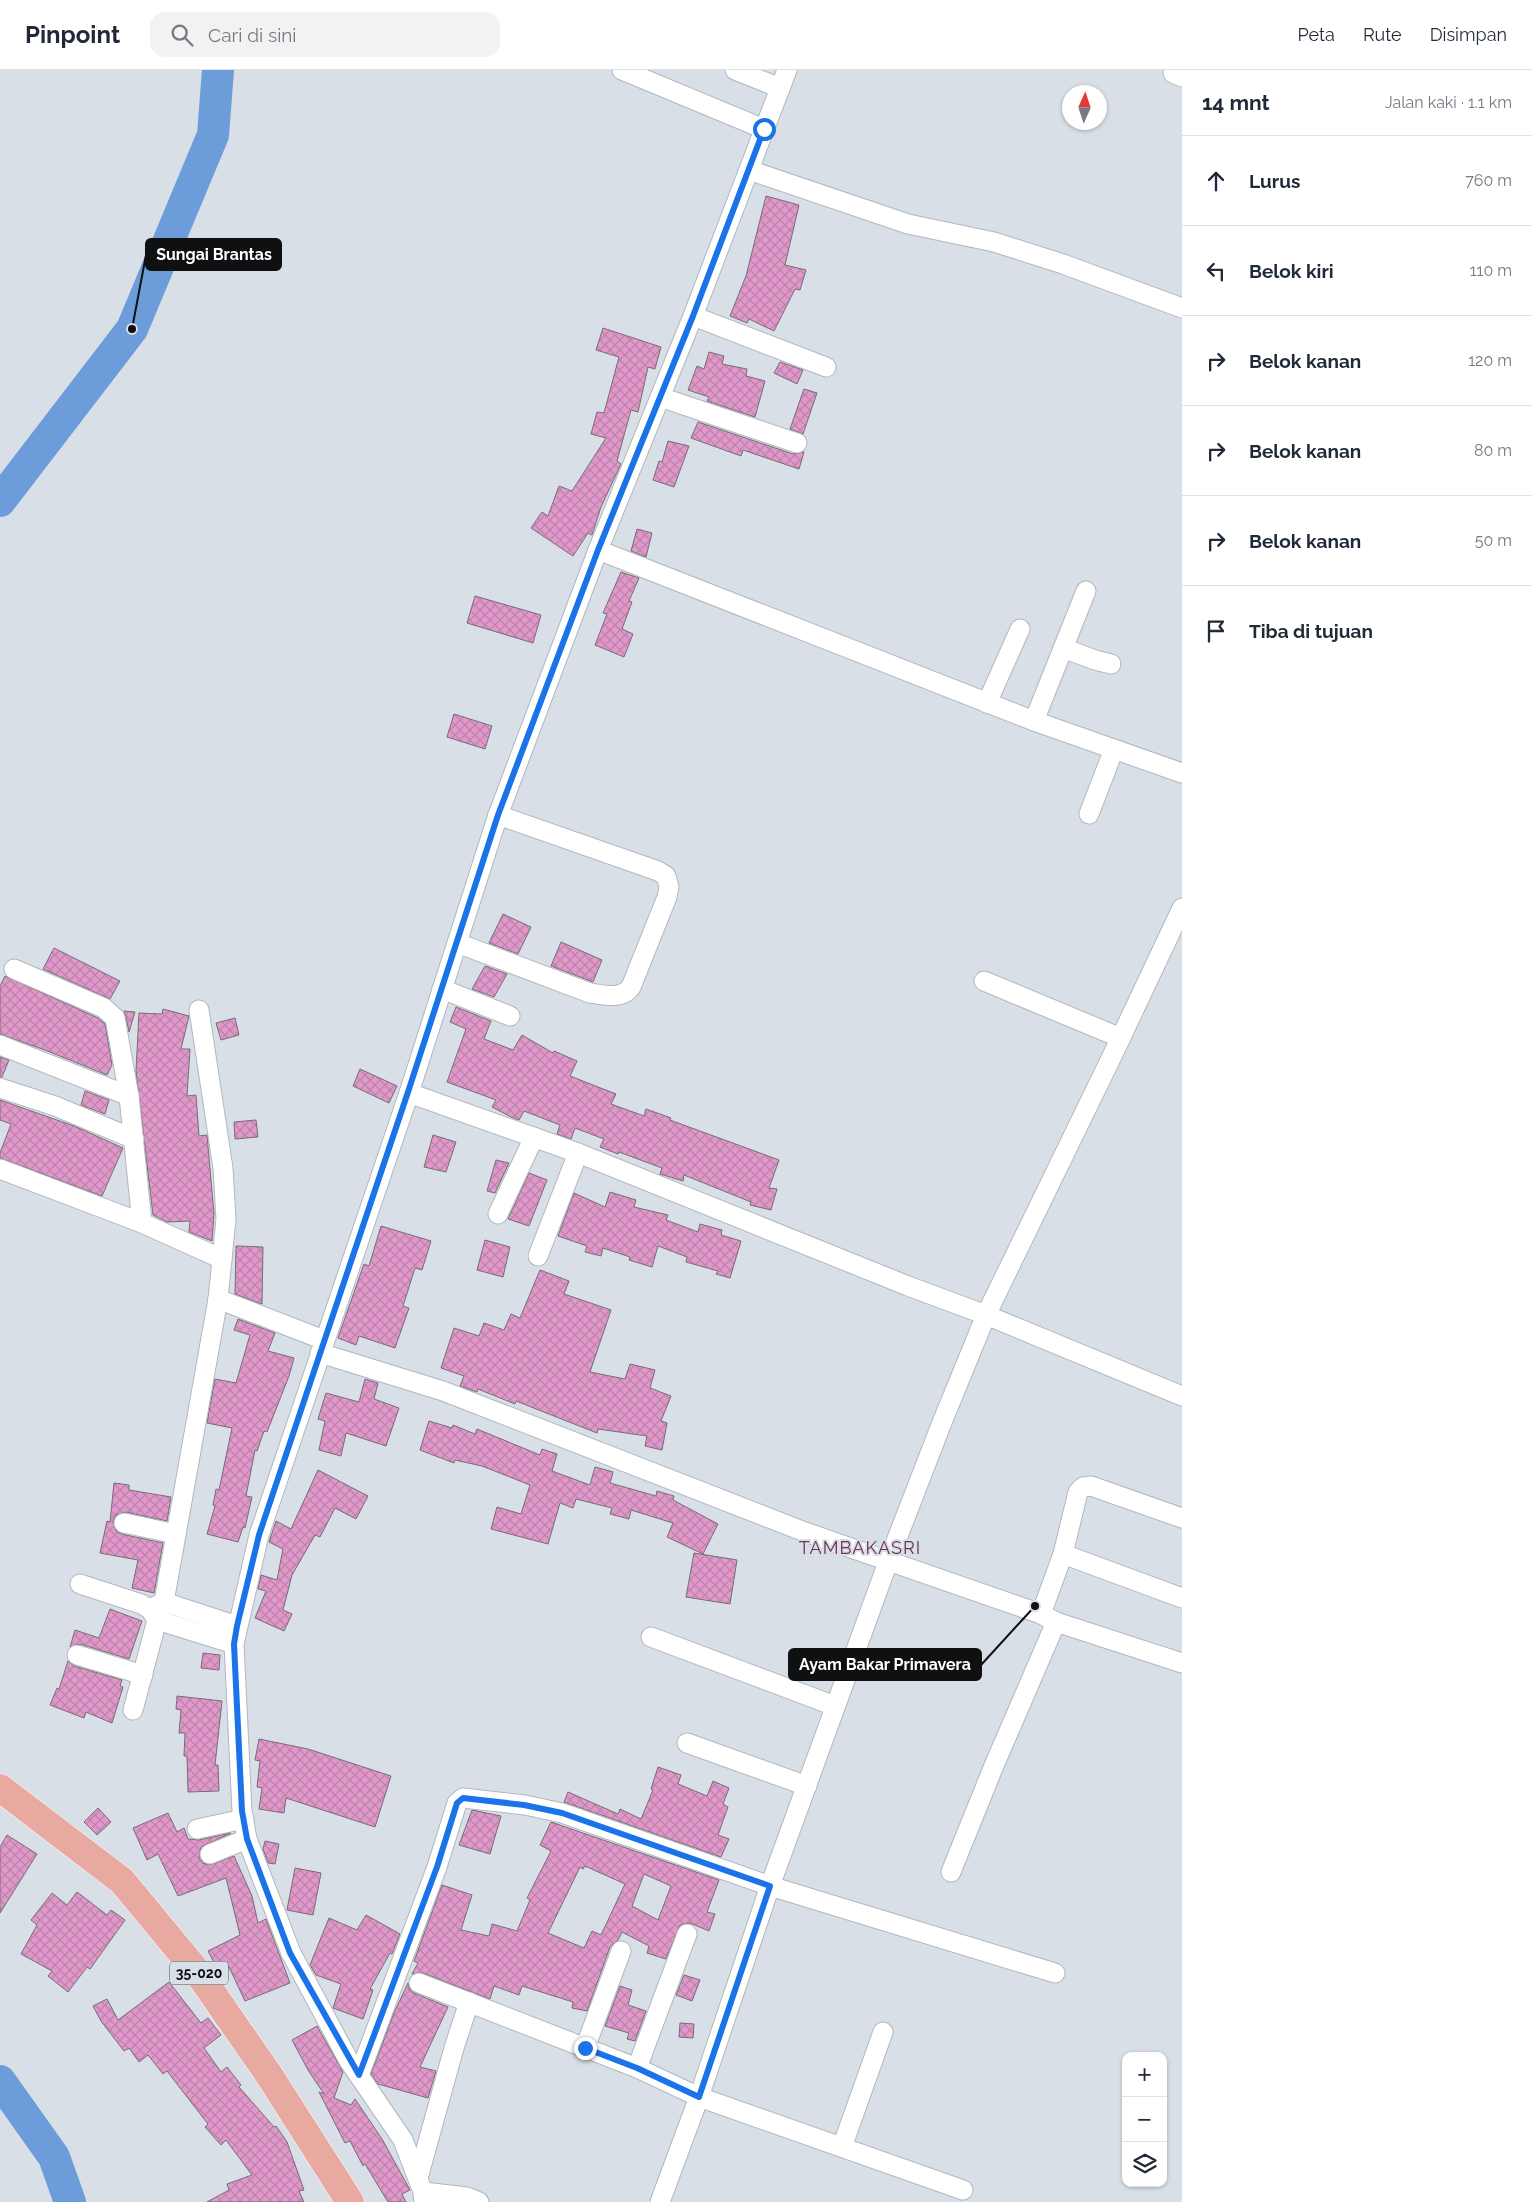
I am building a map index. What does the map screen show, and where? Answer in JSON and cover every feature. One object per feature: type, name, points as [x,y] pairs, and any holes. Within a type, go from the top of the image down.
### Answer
[{"type":"main road","name":"35-020","points":[[0,1788],[122,1881],[199,1974],[270,2075],[350,2202]]},
{"type":"street","points":[[622,70],[764,129]]},
{"type":"street","points":[[735,70],[780,88]]},
{"type":"street","points":[[422,2191],[403,2140],[359,2075],[290,1953],[247,1839],[244,1819],[235,1635],[259,1535],[408,1092],[498,815],[598,550],[693,316],[787,70]]},
{"type":"street","points":[[749,170],[908,224],[994,242],[1063,264],[1182,308]]},
{"type":"street","points":[[693,316],[826,367]]},
{"type":"street","points":[[660,397],[797,443]]},
{"type":"street","points":[[598,550],[1034,721],[1182,773]]},
{"type":"street","points":[[1034,721],[1086,591]]},
{"type":"street","points":[[987,703],[1020,629]]},
{"type":"street","points":[[1063,648],[1111,664]]},
{"type":"street","points":[[1089,814],[1114,749]]},
{"type":"street","points":[[457,943],[590,992],[606,996],[620,995],[627,993],[631,987],[668,897],[669,887],[666,876],[658,871],[498,815]]},
{"type":"street","points":[[660,2202],[699,2097],[770,1886],[940,1425],[986,1315],[1182,908]]},
{"type":"street","points":[[14,969],[104,1008],[115,1018],[129,1096],[142,1223]]},
{"type":"street","points":[[984,981],[1121,1038]]},
{"type":"street","points":[[442,989],[510,1016]]},
{"type":"street","points":[[134,1710],[176,1534],[218,1299],[226,1218],[224,1168],[198,1010]]},
{"type":"street","points":[[0,1045],[129,1096]]},
{"type":"street","points":[[0,1088],[55,1106],[134,1139]]},
{"type":"street","points":[[408,1092],[578,1153],[908,1286],[986,1315],[1182,1396]]},
{"type":"street","points":[[498,1214],[534,1138]]},
{"type":"street","points":[[538,1256],[578,1153]]},
{"type":"street","points":[[0,1169],[142,1223],[222,1259]]},
{"type":"street","points":[[218,1299],[322,1347],[443,1391],[805,1532],[1182,1663]]},
{"type":"street","points":[[951,1872],[1048,1618],[1078,1492],[1083,1488],[1091,1486],[1182,1518]]},
{"type":"street","points":[[124,1523],[176,1534]]},
{"type":"street","points":[[1063,1554],[1182,1598]]},
{"type":"street","points":[[80,1584],[235,1635]]},
{"type":"street","points":[[652,1637],[835,1706]]},
{"type":"street","points":[[77,1655],[143,1675]]},
{"type":"street","points":[[687,1743],[808,1786]]},
{"type":"street","points":[[359,2075],[437,1867],[457,1803],[463,1798],[517,1804],[562,1813],[770,1886],[1055,1973]]},
{"type":"street","points":[[197,1830],[244,1819]]},
{"type":"street","points":[[210,1854],[247,1839]]},
{"type":"street","points":[[637,2068],[687,1934]]},
{"type":"street","points":[[585,2048],[621,1951]]},
{"type":"street","points":[[419,1983],[637,2068],[699,2097],[963,2190]]},
{"type":"street","points":[[422,2191],[449,2066],[469,2002]]},
{"type":"street","points":[[842,2147],[883,2032]]},
{"type":"street","points":[[422,2191],[467,2197],[479,2202]]},
{"type":"building","points":[[766,196],[799,205],[785,265],[806,270],[800,290],[795,289],[774,331],[749,319],[747,323],[730,316],[746,276]]},
{"type":"building","points":[[603,328],[661,347],[655,369],[648,367],[638,412],[631,410],[617,461],[621,464],[601,507],[592,535],[588,533],[573,556],[531,528],[542,512],[548,516],[559,486],[572,491],[606,438],[591,434],[597,412],[604,413],[619,357],[596,350]]},
{"type":"building","points":[[709,352],[724,356],[722,364],[747,369],[746,376],[765,381],[755,417],[707,401],[709,397],[688,390],[697,366],[704,369]]},
{"type":"building","points":[[780,362],[803,370],[797,384],[774,373]]},
{"type":"building","points":[[804,389],[817,393],[803,434],[790,429]]},
{"type":"building","points":[[698,422],[793,454],[804,452],[799,469],[743,450],[741,456],[691,438]]},
{"type":"building","points":[[668,441],[689,446],[674,487],[653,480],[659,461],[662,462]]},
{"type":"building","points":[[637,529],[652,533],[646,557],[631,551]]},
{"type":"building","points":[[621,572],[639,578],[629,601],[632,602],[622,629],[633,634],[624,657],[595,645],[607,614],[603,613]]},
{"type":"building","points":[[475,596],[541,615],[533,643],[467,623]]},
{"type":"building","points":[[454,714],[492,726],[485,749],[447,737]]},
{"type":"building","points":[[503,914],[531,927],[518,954],[489,943]]},
{"type":"building","points":[[561,942],[602,960],[593,982],[551,966]]},
{"type":"building","points":[[54,948],[120,981],[110,999],[43,969]]},
{"type":"building","points":[[485,966],[507,974],[494,997],[472,989]]},
{"type":"building","points":[[5,976],[98,1018],[105,1024],[112,1065],[107,1075],[0,1034],[0,986]]},
{"type":"building","points":[[456,1007],[491,1021],[484,1039],[513,1050],[522,1035],[553,1053],[554,1051],[577,1061],[570,1076],[616,1094],[611,1104],[644,1116],[646,1109],[671,1118],[670,1120],[779,1160],[769,1188],[777,1189],[771,1210],[750,1205],[751,1202],[684,1175],[683,1181],[660,1174],[662,1168],[600,1147],[604,1139],[575,1128],[571,1139],[557,1134],[560,1125],[524,1111],[519,1120],[511,1117],[492,1107],[496,1100],[447,1082],[466,1029],[450,1022]]},
{"type":"building","points":[[163,1009],[189,1016],[181,1049],[190,1049],[187,1096],[196,1095],[199,1136],[207,1135],[214,1214],[212,1241],[189,1232],[190,1221],[167,1222],[153,1215],[136,1071],[139,1013],[162,1014]]},
{"type":"building","points":[[124,1011],[135,1012],[129,1032],[126,1016]]},
{"type":"building","points":[[235,1018],[239,1035],[221,1040],[216,1023]]},
{"type":"building","points":[[0,1057],[9,1060],[2,1077],[0,1077]]},
{"type":"building","points":[[360,1069],[397,1086],[389,1103],[353,1086]]},
{"type":"building","points":[[85,1091],[109,1100],[105,1114],[81,1105]]},
{"type":"building","points":[[0,1100],[74,1126],[123,1148],[102,1196],[0,1158],[0,1153],[11,1124],[0,1120]]},
{"type":"building","points":[[256,1120],[258,1137],[235,1139],[234,1122]]},
{"type":"building","points":[[433,1135],[456,1142],[446,1172],[424,1167]]},
{"type":"building","points":[[496,1160],[509,1163],[495,1193],[487,1191]]},
{"type":"building","points":[[529,1173],[547,1180],[529,1226],[508,1219]]},
{"type":"building","points":[[610,1192],[636,1200],[634,1207],[668,1215],[666,1220],[698,1232],[700,1224],[722,1230],[721,1235],[741,1241],[730,1278],[716,1274],[718,1271],[686,1262],[687,1257],[658,1246],[652,1267],[629,1260],[630,1257],[603,1248],[601,1256],[585,1252],[587,1246],[558,1236],[574,1193],[605,1207]]},
{"type":"building","points":[[381,1226],[431,1241],[422,1270],[415,1268],[403,1306],[409,1308],[395,1348],[359,1336],[356,1345],[338,1338],[364,1264],[369,1266]]},
{"type":"building","points":[[485,1240],[510,1247],[503,1277],[477,1270]]},
{"type":"building","points":[[236,1246],[263,1247],[262,1304],[235,1294]]},
{"type":"building","points":[[540,1270],[569,1281],[564,1294],[611,1310],[590,1372],[625,1379],[630,1364],[655,1370],[650,1388],[671,1396],[661,1421],[667,1423],[662,1450],[645,1446],[647,1436],[598,1429],[597,1433],[516,1401],[515,1404],[478,1389],[477,1392],[460,1386],[464,1376],[441,1368],[454,1328],[479,1336],[484,1323],[504,1330],[511,1314],[520,1318]]},
{"type":"building","points":[[238,1319],[275,1333],[268,1351],[294,1358],[267,1432],[264,1431],[257,1451],[255,1450],[246,1496],[252,1497],[245,1528],[243,1527],[238,1542],[207,1534],[215,1506],[213,1505],[216,1489],[219,1490],[232,1428],[207,1423],[215,1379],[236,1383],[250,1335],[234,1330]]},
{"type":"building","points":[[365,1379],[378,1383],[374,1399],[399,1408],[386,1446],[346,1433],[341,1456],[319,1450],[325,1421],[318,1419],[326,1393],[359,1402]]},
{"type":"building","points":[[429,1421],[452,1428],[453,1425],[475,1434],[477,1429],[540,1455],[542,1449],[557,1454],[552,1471],[590,1485],[595,1467],[613,1472],[610,1483],[656,1496],[657,1491],[674,1496],[673,1500],[718,1524],[703,1554],[667,1537],[673,1523],[631,1510],[629,1519],[610,1514],[612,1508],[576,1499],[573,1508],[560,1503],[548,1544],[491,1529],[497,1507],[521,1514],[530,1485],[482,1466],[455,1460],[454,1463],[420,1450]]},
{"type":"building","points":[[318,1470],[368,1496],[356,1519],[335,1508],[320,1537],[315,1535],[292,1575],[283,1610],[292,1614],[284,1631],[255,1618],[266,1591],[258,1589],[261,1575],[277,1580],[283,1549],[269,1542],[276,1521],[291,1529]]},
{"type":"building","points":[[114,1483],[129,1485],[129,1490],[171,1497],[167,1521],[126,1512],[116,1515],[113,1521],[116,1531],[121,1534],[163,1543],[154,1593],[132,1588],[138,1560],[100,1553],[107,1521],[110,1522]]},
{"type":"building","points":[[694,1553],[737,1560],[730,1604],[686,1597]]},
{"type":"building","points":[[110,1609],[142,1621],[129,1659],[80,1644],[70,1647],[75,1630],[99,1638]]},
{"type":"building","points":[[203,1653],[220,1655],[219,1670],[201,1668]]},
{"type":"building","points":[[68,1661],[74,1666],[122,1680],[120,1686],[123,1687],[112,1723],[86,1712],[84,1718],[50,1705],[57,1688],[59,1689]]},
{"type":"building","points":[[177,1696],[222,1701],[215,1765],[218,1765],[219,1791],[188,1792],[187,1756],[184,1756],[185,1733],[179,1733],[181,1710],[176,1709]]},
{"type":"building","points":[[259,1739],[308,1749],[391,1776],[375,1827],[286,1798],[284,1813],[259,1809],[262,1788],[257,1787],[260,1761],[255,1760]]},
{"type":"building","points":[[658,1767],[681,1775],[678,1784],[707,1796],[713,1781],[729,1788],[723,1804],[728,1807],[718,1835],[729,1839],[721,1857],[564,1802],[568,1792],[618,1814],[620,1809],[641,1819],[653,1790],[651,1789]]},
{"type":"building","points":[[98,1808],[111,1822],[97,1835],[84,1822]]},
{"type":"building","points":[[472,1810],[501,1816],[490,1854],[459,1845]]},
{"type":"building","points":[[168,1813],[177,1832],[184,1828],[188,1839],[199,1840],[231,1833],[201,1847],[199,1858],[203,1863],[209,1865],[234,1856],[252,1896],[258,1923],[266,1919],[290,1983],[245,2001],[229,1967],[219,1972],[208,1951],[240,1935],[226,1878],[178,1896],[158,1854],[147,1860],[133,1828]]},
{"type":"building","points":[[551,1822],[719,1880],[707,1912],[715,1914],[709,1931],[690,1923],[680,1925],[666,1959],[647,1953],[649,1946],[622,1932],[618,1940],[610,1947],[587,2011],[572,2008],[573,2002],[522,1986],[519,1995],[494,1986],[490,1999],[423,1973],[412,1974],[418,1963],[414,1961],[442,1885],[472,1895],[461,1930],[489,1936],[492,1924],[517,1931],[530,1900],[527,1898],[551,1851],[540,1845]],"holes":[[[585,1866],[625,1884],[601,1935],[592,1931],[584,1948],[548,1933],[580,1867],[583,1869]],[[644,1874],[671,1886],[658,1920],[632,1906]]]},
{"type":"building","points":[[7,1835],[37,1854],[0,1913],[0,1847]]},
{"type":"building","points":[[265,1841],[279,1844],[275,1864],[268,1863],[263,1849]]},
{"type":"building","points":[[295,1868],[321,1873],[313,1915],[287,1910]]},
{"type":"building","points":[[77,1892],[107,1915],[111,1910],[125,1920],[90,1969],[87,1967],[68,1992],[48,1976],[52,1971],[21,1954],[37,1925],[31,1920],[52,1893],[67,1905]]},
{"type":"building","points":[[366,1915],[400,1934],[392,1954],[390,1953],[370,1989],[373,1990],[363,2019],[333,2008],[341,1984],[316,1975],[310,1965],[329,1918],[357,1930]]},
{"type":"building","points":[[684,1975],[700,1980],[692,2001],[676,1995]]},
{"type":"building","points":[[169,1982],[201,2023],[208,2018],[221,2035],[204,2048],[221,2072],[227,2067],[241,2085],[239,2087],[274,2127],[276,2126],[287,2142],[304,2190],[299,2191],[304,2202],[207,2202],[229,2190],[227,2184],[252,2175],[226,2140],[221,2145],[205,2127],[208,2124],[167,2071],[163,2074],[148,2055],[139,2062],[129,2048],[124,2051],[101,2021],[93,2006],[107,1999],[118,2020]]},
{"type":"building","points":[[408,1983],[410,1990],[414,1993],[448,2007],[420,2067],[436,2071],[428,2098],[378,2084],[371,2074],[394,2013]]},
{"type":"building","points":[[620,1986],[632,1990],[628,2005],[646,2011],[635,2041],[627,2039],[629,2033],[605,2026]]},
{"type":"building","points":[[680,2023],[694,2024],[693,2038],[679,2037]]},
{"type":"building","points":[[317,2026],[343,2072],[334,2098],[351,2105],[355,2099],[382,2139],[410,2190],[402,2194],[406,2202],[388,2202],[365,2164],[363,2166],[350,2141],[345,2143],[319,2092],[324,2094],[308,2070],[292,2040]]},
{"type":"waterway","points":[[0,501],[132,329],[213,135],[218,70]]},
{"type":"waterway","points":[[0,2081],[54,2157],[70,2202]]},
{"type":"place","name":"Sungai Brantas","points":[[132,329]]},
{"type":"place","name":"Ayam Bakar Primavera","points":[[1035,1606]]},
{"type":"district","name":"TAMBAKASRI","points":[[860,1548]]},
{"type":"route","points":[[585,2048],[637,2068],[699,2097],[770,1886],[562,1813],[524,1805],[463,1798],[457,1803],[437,1867],[359,2075],[349,2061],[290,1953],[247,1839],[242,1811],[234,1644],[259,1535],[408,1092],[498,815],[598,550],[693,316],[764,129]]}]
